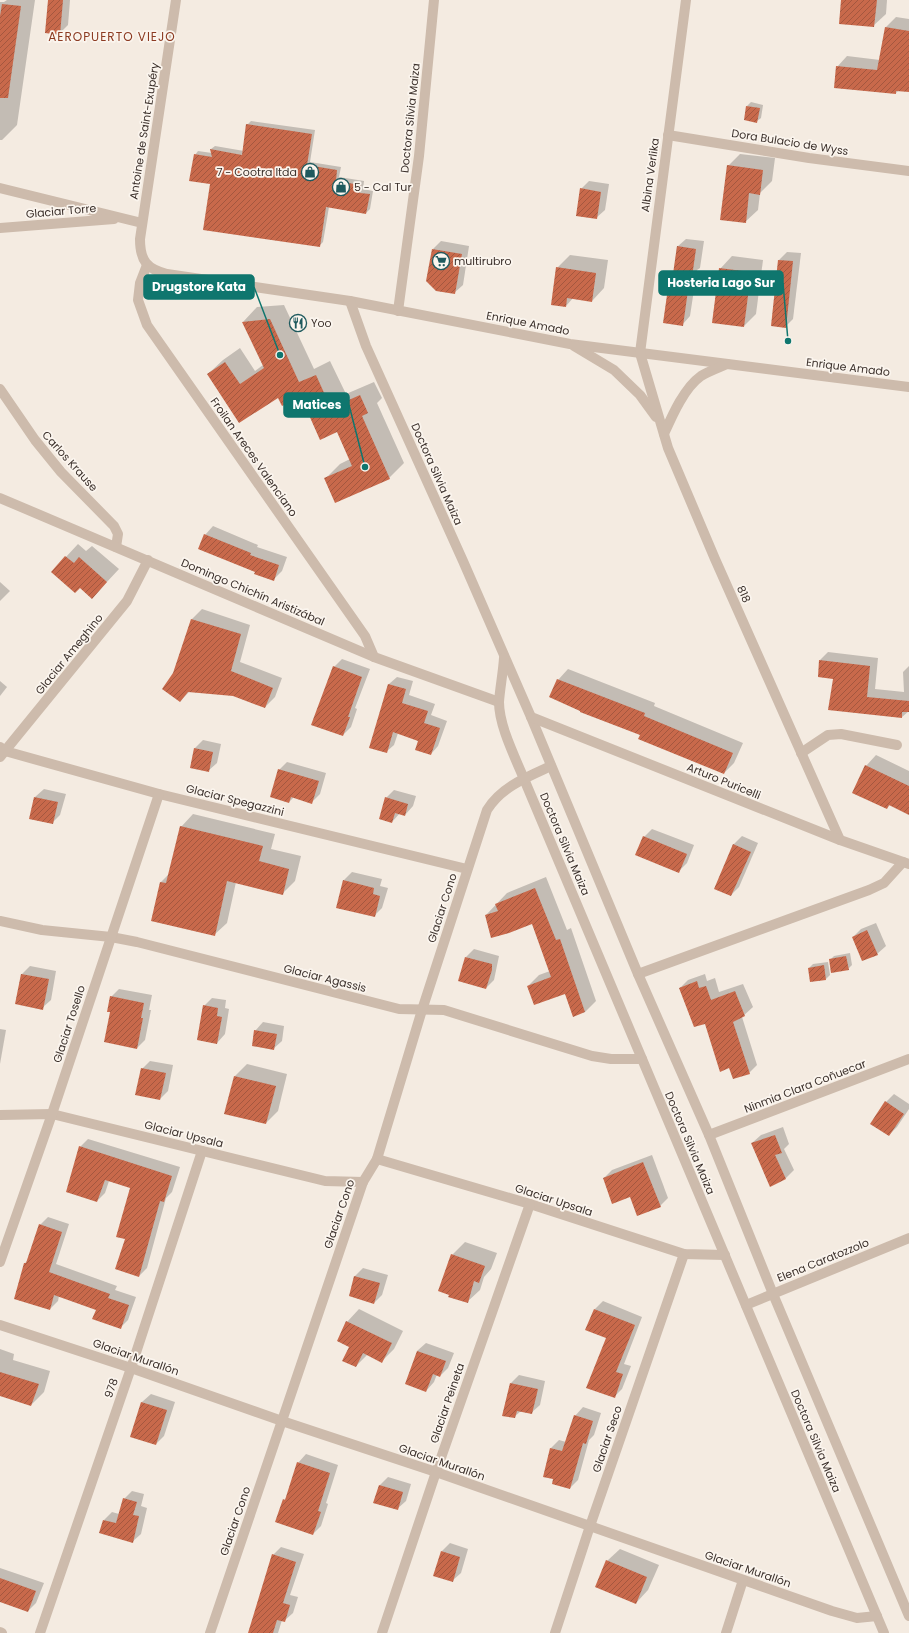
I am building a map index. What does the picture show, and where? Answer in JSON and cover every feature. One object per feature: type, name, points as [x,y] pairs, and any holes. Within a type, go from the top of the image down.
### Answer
[{"type":"street","name":"Antoine de Saint-Exupéry","points":[[147,265],[140,248],[142,223],[176,0]]},
{"type":"street","name":"Doctora Silvia Maiza","points":[[398,310],[418,156],[434,0]]},
{"type":"street","name":"Albina Verlika","points":[[640,353],[686,0]]},
{"type":"street","name":"Dora Bulacio de Wyss","points":[[668,135],[809,158],[909,171]]},
{"type":"street","points":[[0,188],[142,223]]},
{"type":"street","name":"Glaciar Torre","points":[[0,228],[123,218]]},
{"type":"street","name":"Enrique Amado","points":[[147,265],[152,269],[167,274],[350,301],[570,344],[909,387]]},
{"type":"street","name":"Froilan Areces Valenciano","points":[[147,265],[140,283],[138,300],[147,325],[360,630],[374,657]]},
{"type":"street","name":"Doctora Silvia Maiza","points":[[350,301],[366,346],[505,656],[638,974],[709,1135],[773,1294],[909,1616]]},
{"type":"street","points":[[570,344],[614,370],[640,395],[660,422]]},
{"type":"street","name":"818","points":[[640,353],[668,448],[715,560],[840,840]]},
{"type":"street","points":[[664,434],[676,407],[689,389],[700,377],[727,364]]},
{"type":"street","name":"Carlos Krause","points":[[0,389],[35,440],[52,461],[114,526],[118,534],[116,547]]},
{"type":"street","name":"Domingo Chichín Aristizábal","points":[[0,498],[374,657],[499,702]]},
{"type":"street","name":"Glaciar Ameghino","points":[[2,751],[127,602],[148,560]]},
{"type":"street","name":"Doctora Silvia Maiza","points":[[505,656],[499,702],[506,732],[524,779],[884,1633]]},
{"type":"street","name":"Arturo Puricelli","points":[[531,717],[840,840],[906,863]]},
{"type":"street","points":[[801,753],[828,735],[841,734],[897,745]]},
{"type":"street","name":"Glaciar Spegazzini","points":[[2,751],[159,794],[467,869]]},
{"type":"street","name":"Glaciar Cono","points":[[210,1633],[363,1182],[377,1158],[422,1010],[486,810],[499,794],[524,779],[551,766]]},
{"type":"street","name":"Glaciar Tosello","points":[[0,1262],[52,1114],[159,794]]},
{"type":"street","points":[[638,974],[869,890],[884,883],[906,863]]},
{"type":"street","name":"Glaciar Agassis","points":[[0,921],[42,930],[111,937],[137,942],[399,1009],[444,1010],[592,1056],[611,1059],[642,1059]]},
{"type":"street","name":"Ninmia Clara Coñuecar","points":[[709,1135],[909,1059]]},
{"type":"street","name":"Glaciar Upsala","points":[[0,1115],[52,1114],[325,1181],[363,1182]]},
{"type":"street","name":"978","points":[[40,1633],[131,1368],[202,1151]]},
{"type":"street","name":"Glaciar Upsala","points":[[377,1158],[530,1204],[684,1254],[725,1255]]},
{"type":"street","name":"Glaciar Peineta","points":[[382,1633],[436,1472],[530,1204]]},
{"type":"street","name":"Elena Caratozzolo","points":[[746,1305],[909,1238]]},
{"type":"street","name":"Glaciar Seco","points":[[555,1633],[590,1526],[684,1254]]},
{"type":"street","name":"Glaciar Murallón","points":[[0,1325],[436,1472],[832,1611],[857,1618],[877,1616]]},
{"type":"street","points":[[726,1633],[743,1580]]},
{"type":"building","points":[[48,0],[63,0],[60,35],[45,33]]},
{"type":"building","points":[[841,0],[877,0],[874,27],[839,24]]},
{"type":"building","points":[[2,4],[21,6],[8,98],[0,98],[0,16]]},
{"type":"building","points":[[885,27],[909,31],[909,92],[896,91],[896,94],[834,88],[836,66],[877,70]]},
{"type":"building","points":[[746,106],[760,108],[757,123],[744,120]]},
{"type":"building","points":[[246,124],[312,134],[307,165],[337,170],[336,181],[361,185],[360,193],[370,194],[366,214],[326,207],[320,247],[203,230],[210,184],[189,181],[194,154],[212,157],[210,149],[242,155]]},
{"type":"building","points":[[727,165],[763,170],[760,195],[749,193],[746,223],[720,220]]},
{"type":"building","points":[[580,188],[601,192],[597,219],[576,216]]},
{"type":"building","points":[[677,246],[696,249],[692,277],[690,276],[683,326],[663,323],[667,295],[670,295]]},
{"type":"building","points":[[432,249],[462,254],[455,294],[436,291],[426,281]]},
{"type":"building","points":[[778,260],[793,261],[786,328],[771,326]]},
{"type":"building","points":[[556,267],[596,273],[592,302],[567,298],[566,307],[551,305]]},
{"type":"building","points":[[719,268],[751,272],[744,327],[712,323]]},
{"type":"building","points":[[270,319],[299,382],[316,375],[331,408],[360,395],[368,413],[362,416],[390,479],[335,503],[324,478],[352,466],[337,432],[320,440],[301,397],[282,406],[278,398],[239,423],[207,374],[225,362],[240,384],[264,368],[242,322]]},
{"type":"building","points":[[204,534],[251,553],[250,555],[279,565],[274,581],[254,574],[255,572],[198,549]]},
{"type":"building","points":[[65,556],[74,563],[79,557],[107,582],[92,599],[80,588],[75,593],[51,572]]},
{"type":"building","points":[[191,619],[241,634],[231,671],[273,688],[265,708],[233,696],[188,692],[180,702],[162,689],[173,673]]},
{"type":"building","points":[[819,660],[870,666],[867,697],[909,701],[909,712],[902,712],[902,718],[828,710],[833,679],[818,677]]},
{"type":"building","points":[[333,666],[362,677],[343,736],[311,725]]},
{"type":"building","points":[[557,679],[645,713],[644,716],[733,753],[724,774],[638,739],[640,735],[580,712],[549,697]]},
{"type":"building","points":[[388,684],[406,689],[402,703],[428,711],[424,723],[440,728],[431,755],[415,750],[418,741],[393,732],[387,753],[369,748]]},
{"type":"building","points":[[194,748],[213,752],[209,772],[190,768]]},
{"type":"building","points":[[865,765],[909,786],[909,815],[889,805],[887,809],[852,793]]},
{"type":"building","points":[[278,769],[319,781],[312,804],[291,797],[289,803],[270,797]]},
{"type":"building","points":[[34,797],[58,802],[53,824],[29,819]]},
{"type":"building","points":[[385,797],[408,804],[405,816],[395,813],[392,823],[379,819]]},
{"type":"building","points":[[180,826],[263,846],[259,861],[289,869],[283,895],[227,881],[215,936],[151,921],[160,882],[166,883]]},
{"type":"building","points":[[643,836],[687,854],[679,873],[635,855]]},
{"type":"building","points":[[733,844],[751,852],[731,896],[714,889]]},
{"type":"building","points":[[343,880],[374,888],[373,894],[380,896],[375,917],[336,908]]},
{"type":"building","points":[[535,888],[556,940],[560,939],[585,1012],[573,1017],[565,994],[534,1005],[527,986],[551,977],[532,924],[491,938],[485,915],[498,911],[495,904]]},
{"type":"building","points":[[867,930],[878,955],[862,961],[852,937]]},
{"type":"building","points":[[846,956],[849,970],[831,973],[829,959]]},
{"type":"building","points":[[465,957],[492,964],[492,970],[486,989],[458,981]]},
{"type":"building","points":[[824,965],[826,980],[810,982],[808,968]]},
{"type":"building","points":[[21,974],[49,979],[43,1010],[15,1004]]},
{"type":"building","points":[[697,981],[699,988],[706,986],[711,1000],[735,991],[745,1016],[733,1022],[750,1074],[733,1079],[729,1068],[720,1072],[705,1024],[694,1027],[679,988]]},
{"type":"building","points":[[110,996],[144,1003],[141,1018],[143,1018],[137,1049],[104,1042],[110,1012],[107,1012]]},
{"type":"building","points":[[203,1005],[218,1008],[217,1016],[222,1017],[217,1044],[197,1040]]},
{"type":"building","points":[[254,1030],[277,1034],[274,1050],[252,1046]]},
{"type":"building","points":[[141,1068],[166,1073],[160,1100],[135,1095]]},
{"type":"building","points":[[234,1076],[276,1086],[266,1124],[224,1114]]},
{"type":"building","points":[[885,1101],[904,1114],[889,1136],[870,1124]]},
{"type":"building","points":[[775,1135],[782,1153],[775,1155],[786,1179],[770,1187],[751,1143]]},
{"type":"building","points":[[79,1146],[172,1176],[164,1202],[160,1201],[139,1277],[115,1269],[125,1239],[116,1237],[130,1188],[105,1180],[97,1202],[66,1192]]},
{"type":"building","points":[[643,1162],[661,1207],[637,1216],[630,1197],[612,1204],[603,1178]]},
{"type":"building","points":[[39,1224],[62,1232],[49,1272],[110,1294],[108,1298],[129,1305],[121,1329],[92,1319],[96,1310],[54,1295],[50,1310],[14,1299],[24,1263],[26,1263]]},
{"type":"building","points":[[451,1254],[485,1266],[479,1283],[474,1281],[468,1303],[448,1297],[449,1295],[438,1291]]},
{"type":"building","points":[[354,1276],[380,1283],[374,1304],[349,1296]]},
{"type":"building","points":[[594,1309],[635,1325],[616,1372],[623,1374],[615,1398],[586,1388],[606,1338],[585,1330]]},
{"type":"building","points":[[346,1321],[392,1343],[382,1363],[363,1353],[356,1367],[342,1361],[349,1347],[337,1341]]},
{"type":"building","points":[[417,1351],[446,1361],[440,1377],[433,1374],[426,1392],[405,1384]]},
{"type":"building","points":[[0,1372],[39,1384],[31,1406],[0,1396]]},
{"type":"building","points":[[510,1383],[538,1389],[532,1414],[517,1411],[515,1418],[502,1416]]},
{"type":"building","points":[[141,1402],[167,1410],[156,1445],[130,1437]]},
{"type":"building","points":[[574,1415],[593,1421],[586,1444],[583,1443],[570,1489],[552,1484],[553,1479],[543,1477],[550,1448],[562,1451]]},
{"type":"building","points":[[297,1462],[330,1473],[318,1511],[321,1512],[313,1535],[275,1522],[283,1499],[285,1500]]},
{"type":"building","points":[[379,1485],[403,1492],[398,1510],[373,1503]]},
{"type":"building","points":[[123,1498],[137,1502],[133,1515],[139,1516],[133,1543],[99,1533],[103,1520],[116,1523]]},
{"type":"building","points":[[441,1551],[460,1557],[453,1582],[433,1576]]},
{"type":"building","points":[[272,1554],[296,1562],[283,1603],[290,1605],[285,1622],[277,1620],[273,1633],[248,1633]]},
{"type":"building","points":[[606,1560],[647,1577],[636,1604],[595,1587]]},
{"type":"building","points":[[0,1578],[36,1591],[28,1612],[0,1602]]},
{"type":"place","name":"7 - Cootra ltda","points":[[310,172]]},
{"type":"place","name":"5 - Cal Tur","points":[[341,187]]},
{"type":"place","name":"multirubro","points":[[441,261]]},
{"type":"place","name":"Yoo","points":[[298,323]]},
{"type":"place","name":"Hosteria Lago Sur","points":[[788,341]]},
{"type":"place","name":"Drugstore Kata","points":[[280,355]]},
{"type":"place","name":"Matices","points":[[365,467]]},
{"type":"district","name":"AEROPUERTO VIEJO","points":[[112,36]]}]
